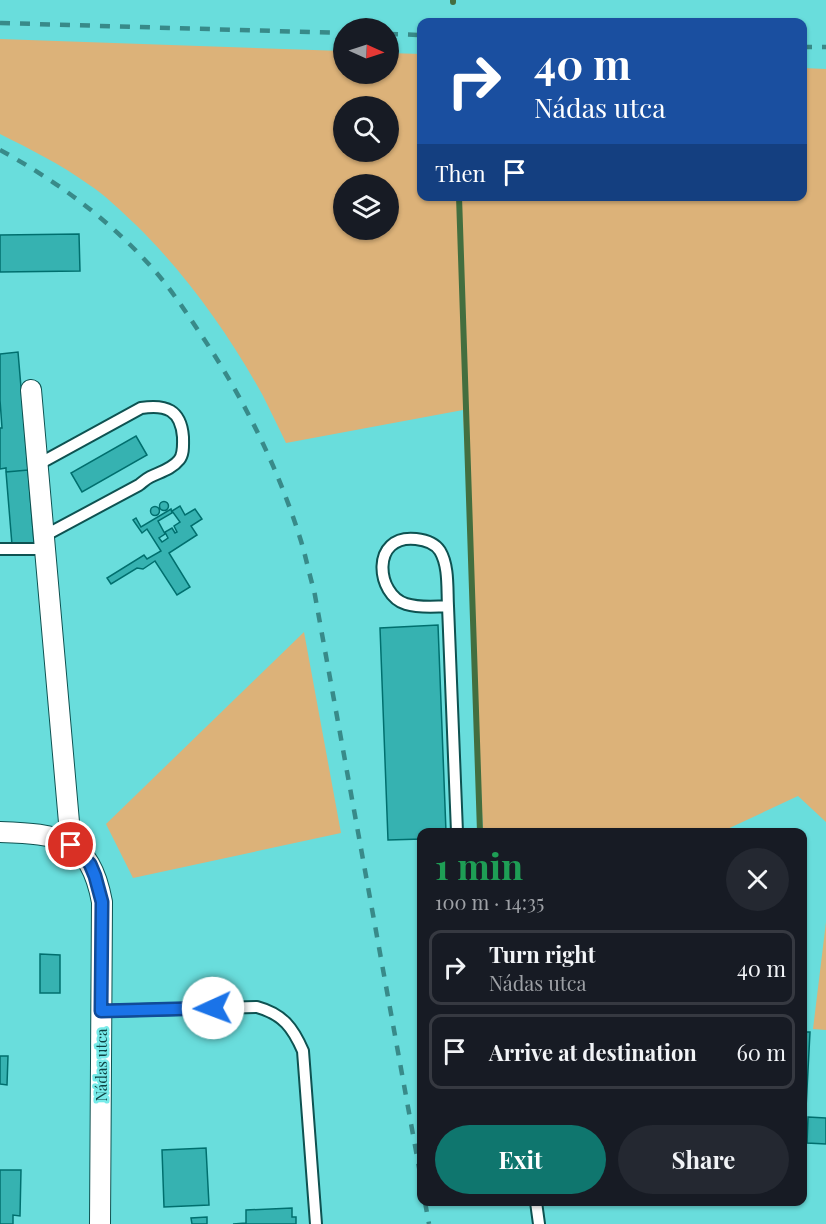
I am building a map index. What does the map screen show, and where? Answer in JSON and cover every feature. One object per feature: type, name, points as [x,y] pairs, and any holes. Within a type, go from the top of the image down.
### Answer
[{"type":"street","points":[[31,390],[71,845]]},
{"type":"street","name":"Nádas utca","points":[[0,832],[35,833],[54,837],[71,845],[90,864],[102,902],[100,1224]]},
{"type":"lane","points":[[0,549],[44,542],[150,477],[178,463],[182,455],[182,427],[173,412],[166,408],[159,406],[141,408],[37,465]]},
{"type":"lane","points":[[448,606],[413,606],[404,604],[394,597],[383,573],[385,554],[390,545],[399,539],[410,538],[431,543],[439,549],[443,557],[448,606],[457,828]]},
{"type":"lane","points":[[101,1011],[257,1007],[278,1015],[297,1036],[303,1051],[316,1224]]},
{"type":"lane","points":[[537,1206],[539,1224]]},
{"type":"shaded area","points":[[0,39],[333,51],[333,84],[399,84],[399,53],[417,54],[417,201],[807,201],[807,68],[826,69],[826,822],[798,796],[730,828],[483,828],[463,410],[286,443],[262,394],[235,349],[189,284],[136,225],[107,198],[56,163],[0,134]]},
{"type":"shaded area","points":[[304,632],[341,833],[133,878],[106,824]]},
{"type":"shaded area","points":[[826,922],[826,1030],[813,1029]]},
{"type":"building","points":[[79,234],[80,271],[0,272],[0,235]]},
{"type":"building","points":[[18,352],[28,470],[6,472],[6,468],[0,469],[0,428],[2,428],[0,354]]},
{"type":"building","points":[[136,436],[147,455],[82,492],[71,473]]},
{"type":"building","points":[[28,470],[34,543],[12,545],[6,472]]},
{"type":"building","points":[[164,501],[169,506],[164,511],[159,506]]},
{"type":"building","points":[[155,506],[160,511],[155,516],[150,511]]},
{"type":"building","points":[[180,506],[185,515],[195,509],[202,519],[191,526],[197,535],[169,553],[190,587],[177,595],[155,561],[143,569],[137,568],[111,584],[107,578],[144,555],[147,559],[161,551],[147,529],[142,533],[133,520],[136,518],[141,527],[171,509],[172,513],[158,521],[165,534],[159,538],[162,542],[168,538],[165,532],[172,528],[175,533],[177,532],[174,526],[180,522],[172,511]]},
{"type":"building","points":[[438,625],[446,828],[417,828],[417,839],[388,840],[380,628]]},
{"type":"building","points":[[40,954],[60,955],[60,993],[40,993]]},
{"type":"building","points":[[807,1032],[810,1032],[807,1089]]},
{"type":"building","points":[[0,1056],[8,1056],[7,1085],[0,1084]]},
{"type":"building","points":[[808,1117],[826,1118],[826,1144],[807,1143]]},
{"type":"building","points":[[206,1148],[209,1205],[164,1207],[162,1150]]},
{"type":"building","points":[[0,1170],[21,1170],[20,1216],[13,1215],[13,1224],[0,1224]]},
{"type":"building","points":[[292,1208],[292,1217],[296,1217],[296,1224],[233,1224],[246,1223],[246,1210]]},
{"type":"building","points":[[207,1217],[207,1224],[192,1224],[191,1218]]},
{"type":"waterway","points":[[459,201],[480,828]]},
{"type":"railway","points":[[0,23],[333,33]]},
{"type":"railway","points":[[399,34],[417,35]]},
{"type":"railway","points":[[807,47],[826,47]]},
{"type":"railway","points":[[0,150],[42,175],[82,203],[120,235],[160,277],[178,300],[231,382],[282,486],[301,541],[314,590],[417,1156]]},
{"type":"railway","points":[[426,1206],[429,1224]]},
{"type":"route","points":[[71,845],[90,864],[102,902],[101,1011],[213,1008]]}]
